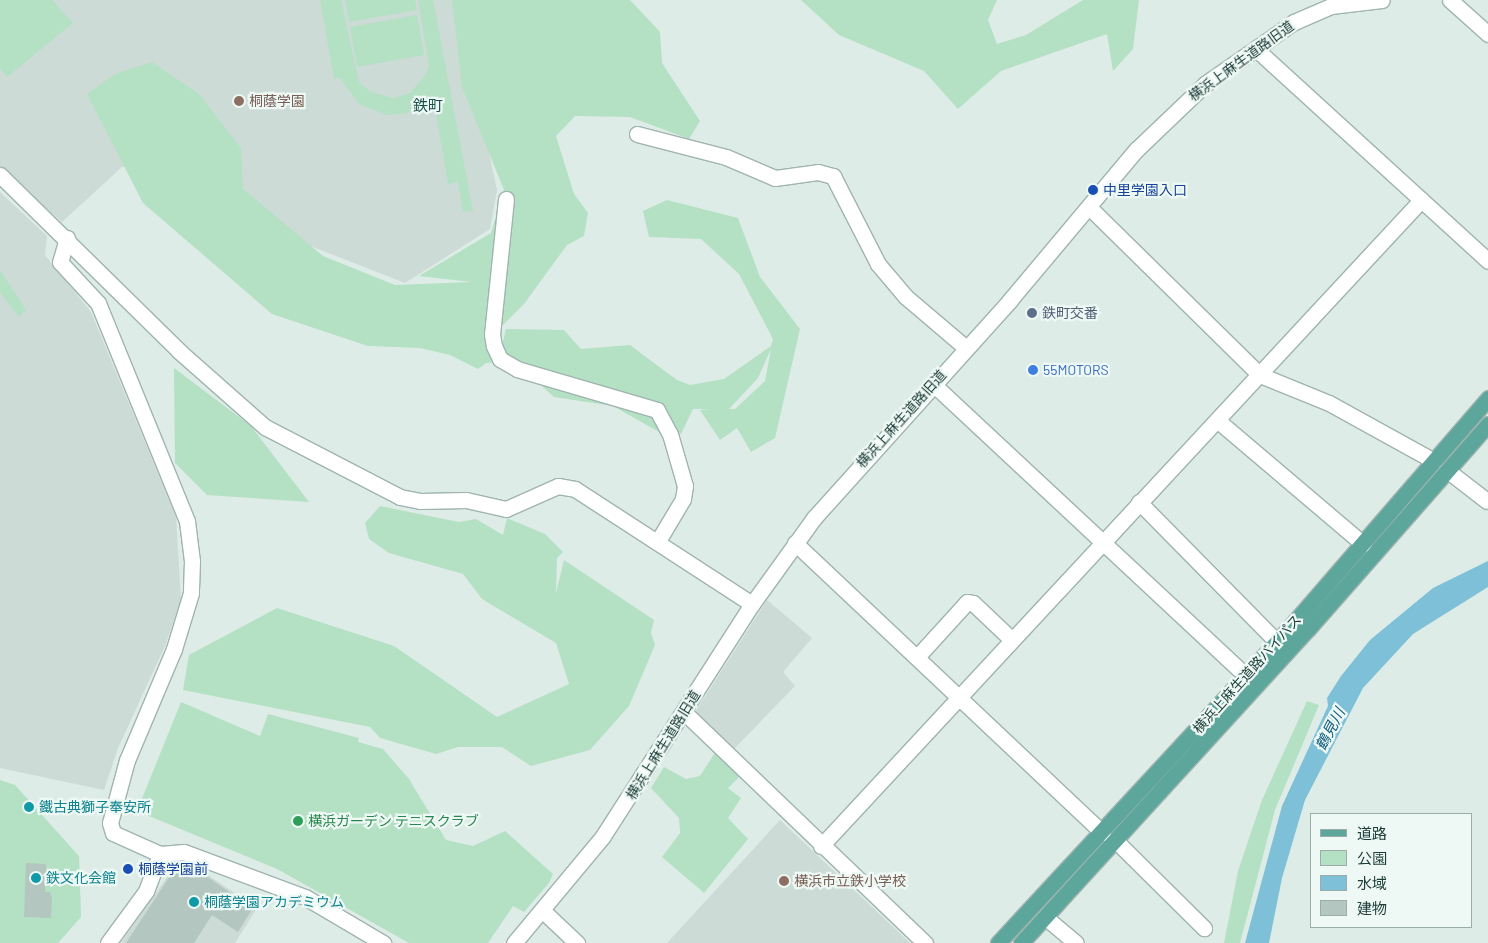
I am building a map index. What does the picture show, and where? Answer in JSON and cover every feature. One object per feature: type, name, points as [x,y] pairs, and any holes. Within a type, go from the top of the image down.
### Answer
[{"type":"main road","name":"横浜上麻生道路バイパス","points":[[998,943],[1277,642],[1488,398]]},
{"type":"main road","name":"横浜上麻生道路バイパス","points":[[1021,943],[1116,841],[1488,424]]},
{"type":"street","name":"横浜上麻生道路旧道","points":[[514,943],[543,911],[603,836],[752,604],[795,543],[933,384],[1090,208],[1136,150],[1205,84],[1294,22],[1330,3],[1382,0]]},
{"type":"street","points":[[1450,0],[1488,34]]},
{"type":"street","points":[[1256,49],[1488,261]]},
{"type":"street","points":[[637,134],[726,156],[775,178],[818,172],[833,176],[878,264],[906,297],[966,348]]},
{"type":"street","points":[[0,175],[67,238],[179,351],[265,427],[400,497],[420,501],[466,500],[506,509],[558,486],[576,489],[752,604]]},
{"type":"street","points":[[506,199],[494,346],[500,359],[517,369],[657,410],[670,434],[685,486],[683,500],[658,541]]},
{"type":"street","points":[[821,846],[1101,541],[1260,375],[1421,200]]},
{"type":"street","points":[[1090,208],[1260,375],[1329,403],[1434,461]]},
{"type":"street","points":[[67,238],[60,262],[98,303],[187,521],[191,593],[174,649],[146,708],[127,760],[110,824],[116,837],[160,854],[184,852],[305,896],[383,943]]},
{"type":"street","points":[[933,384],[1246,676]]},
{"type":"street","points":[[1217,420],[1363,544]]},
{"type":"street","points":[[1448,470],[1487,501]]},
{"type":"street","points":[[1139,502],[1277,642]]},
{"type":"street","points":[[795,543],[959,695],[1102,833]]},
{"type":"street","points":[[918,657],[967,602],[973,603],[1011,639]]},
{"type":"street","points":[[684,712],[821,846],[925,943]]},
{"type":"street","points":[[1116,841],[1204,928]]},
{"type":"street","points":[[108,943],[146,891],[160,854]]},
{"type":"street","points":[[543,911],[577,943]]},
{"type":"street","points":[[1045,917],[1076,943]]},
{"type":"shaded area","name":"桐蔭学園","points":[[0,0],[464,0],[465,40],[497,190],[490,229],[405,283],[272,231],[142,163],[122,167],[62,222],[0,167]]},
{"type":"shaded area","points":[[0,192],[47,236],[45,255],[91,312],[176,517],[181,600],[165,646],[118,748],[104,790],[0,768]]},
{"type":"shaded area","points":[[767,600],[812,638],[783,672],[795,686],[734,749],[695,712]]},
{"type":"shaded area","name":"横浜市立鉄小学校","points":[[780,820],[910,943],[667,943]]},
{"type":"shaded area","name":"桐蔭学園アカデミウム","points":[[181,857],[257,908],[235,943],[121,943]]},
{"type":"green space","points":[[0,0],[52,0],[73,23],[7,77],[0,68]]},
{"type":"green space","points":[[320,0],[341,0],[359,82],[371,92],[394,98],[410,93],[426,74],[429,66],[418,0],[433,0],[473,211],[463,212],[458,182],[448,184],[433,96],[407,113],[387,115],[359,104],[340,78],[334,79]]},
{"type":"green space","points":[[345,0],[415,0],[417,10],[349,22]]},
{"type":"green space","points":[[452,0],[630,0],[660,32],[662,63],[700,121],[689,139],[630,117],[575,116],[556,136],[574,194],[588,213],[584,236],[567,245],[524,304],[499,329],[486,301],[501,349],[506,329],[564,330],[581,349],[630,345],[677,380],[690,385],[724,379],[771,346],[773,339],[739,274],[701,239],[649,237],[643,211],[667,200],[738,218],[760,277],[800,329],[775,438],[751,452],[737,428],[720,440],[700,410],[710,409],[693,409],[681,434],[668,437],[613,406],[554,397],[514,361],[486,363],[478,369],[450,355],[420,348],[368,346],[272,314],[143,203],[87,94],[115,74],[152,62],[199,94],[241,148],[243,189],[323,256],[395,285],[472,282],[419,276],[491,233],[504,190],[462,87]],"holes":[[[771,349],[765,381],[735,409],[729,409],[758,378]]]},
{"type":"green space","points":[[801,0],[997,0],[988,20],[997,44],[1026,35],[1083,0],[1139,0],[1133,49],[1113,71],[1107,34],[1001,71],[958,109],[924,71],[839,35]]},
{"type":"green space","points":[[417,15],[424,55],[357,67],[350,27]]},
{"type":"green space","points":[[0,270],[26,310],[19,317],[0,292]]},
{"type":"green space","points":[[174,368],[251,426],[309,502],[207,495],[175,463]]},
{"type":"green space","points":[[380,506],[459,522],[476,519],[503,535],[507,518],[545,534],[563,552],[557,558],[556,593],[564,560],[654,620],[651,633],[655,645],[629,706],[590,750],[531,766],[502,747],[458,747],[436,754],[380,738],[370,727],[183,690],[189,655],[277,608],[394,646],[497,717],[569,684],[556,643],[482,599],[463,574],[389,553],[369,539],[365,523]]},
{"type":"green space","points":[[1307,701],[1319,705],[1275,810],[1240,943],[1224,943],[1238,871],[1262,800]]},
{"type":"green space","name":"横浜ガーデン テニスクラブ","points":[[181,702],[260,736],[268,714],[359,738],[358,742],[383,749],[409,779],[446,840],[473,846],[505,831],[553,874],[549,883],[524,912],[513,906],[488,943],[409,943],[277,869],[137,811]]},
{"type":"green space","points":[[716,751],[739,777],[728,788],[741,798],[728,818],[748,839],[704,893],[662,857],[680,833],[679,818],[651,788],[664,767],[686,779],[700,776]]},
{"type":"green space","points":[[0,780],[15,785],[79,856],[81,917],[58,943],[0,943]]},
{"type":"water","name":"鶴見川","points":[[1488,561],[1488,587],[1413,634],[1363,688],[1305,800],[1282,878],[1269,943],[1245,943],[1282,806],[1328,706],[1327,698],[1341,676],[1370,640],[1433,588]]},
{"type":"building","name":"桐蔭学園アカデミウム","points":[[179,862],[187,863],[231,893],[229,897],[251,911],[238,932],[212,915],[194,943],[126,943]]},
{"type":"building","name":"鉄文化会館","points":[[26,863],[46,864],[45,892],[50,892],[52,899],[51,918],[24,917]]},
{"type":"place","name":"桐蔭学園","points":[[239,101]]},
{"type":"place","name":"中里学園入口","points":[[1093,190]]},
{"type":"place","name":"鉄町交番","points":[[1032,313]]},
{"type":"place","name":"55MOTORS","points":[[1033,370]]},
{"type":"place","name":"鐵古典獅子奉安所","points":[[29,807]]},
{"type":"place","name":"横浜ガーデン テニスクラブ","points":[[298,821]]},
{"type":"place","name":"桐蔭学園前","points":[[128,869]]},
{"type":"place","name":"鉄文化会館","points":[[36,878]]},
{"type":"place","name":"横浜市立鉄小学校","points":[[784,881]]},
{"type":"place","name":"桐蔭学園アカデミウム","points":[[194,902]]},
{"type":"district","name":"鉄町","points":[[428,106]]}]
